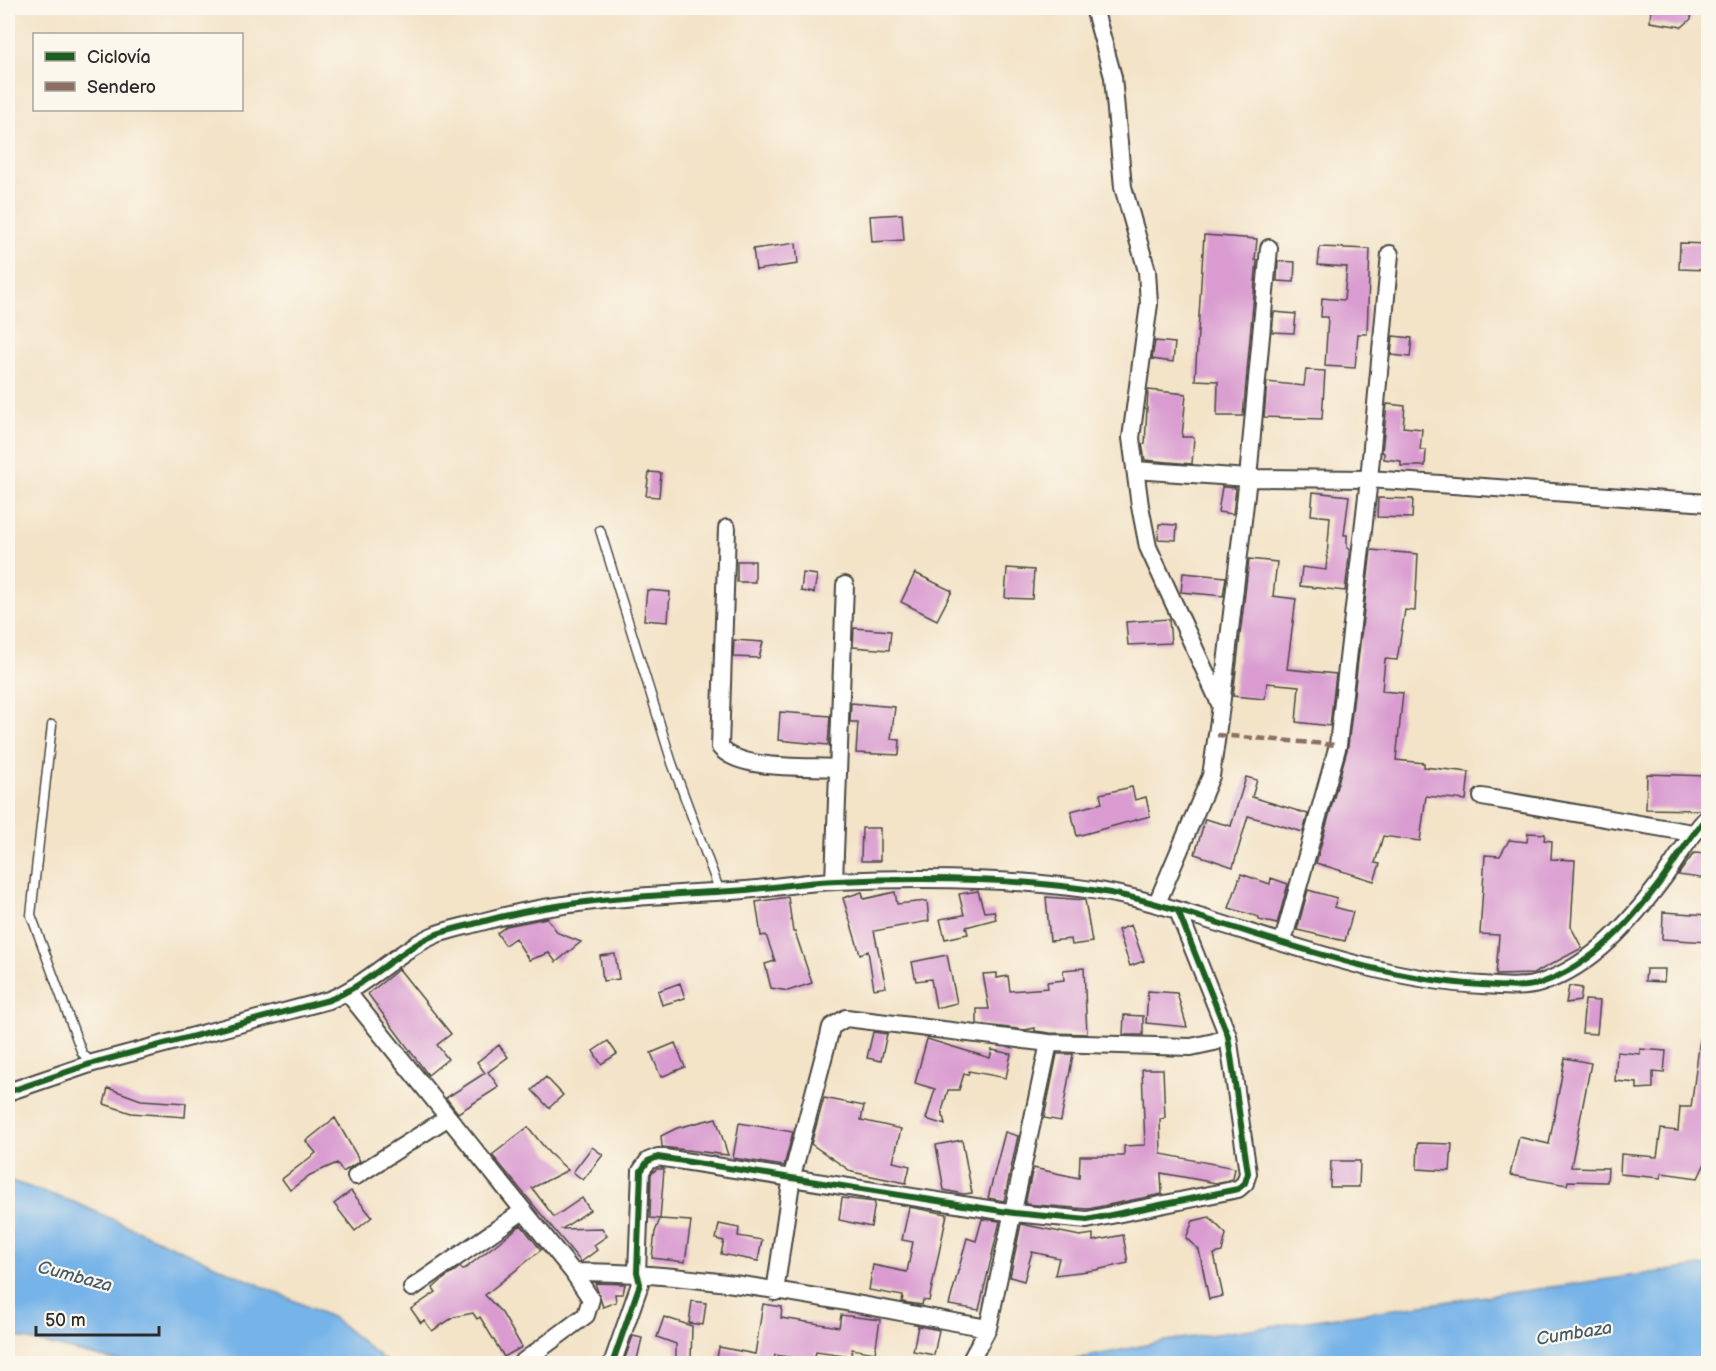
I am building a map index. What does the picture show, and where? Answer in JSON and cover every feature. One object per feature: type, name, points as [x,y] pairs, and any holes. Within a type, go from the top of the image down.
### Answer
[{"type":"street","points":[[1094,8],[1113,77],[1123,187],[1147,271],[1149,304],[1131,438],[1148,547],[1221,706]]},
{"type":"street","points":[[1157,903],[1211,776],[1248,478],[1269,248]]},
{"type":"street","points":[[1283,941],[1338,745],[1369,479],[1390,254]]},
{"type":"street","points":[[1135,470],[1248,478],[1369,479],[1708,503]]},
{"type":"street","points":[[727,528],[720,747],[725,753],[743,762],[838,768]]},
{"type":"street","points":[[834,880],[845,585]]},
{"type":"street","points":[[1482,797],[1692,833]]},
{"type":"street","points":[[8,1092],[93,1063],[329,1000],[348,993],[384,964],[437,934],[505,915],[676,892],[779,888],[834,880],[1031,884],[1117,894],[1157,903],[1376,970],[1436,982],[1511,986],[1538,984],[1591,956],[1622,929],[1665,875],[1692,833],[1708,817]]},
{"type":"street","points":[[612,1364],[640,1284],[637,1272],[641,1171],[648,1161],[658,1156],[1014,1213],[1087,1220],[1238,1189],[1245,1183],[1248,1173],[1228,1036],[1178,911]]},
{"type":"street","points":[[348,993],[573,1272],[591,1299],[586,1315],[520,1364]]},
{"type":"street","points":[[775,1292],[792,1176],[831,1027],[846,1018],[1049,1043],[1191,1047],[1228,1036]]},
{"type":"street","points":[[969,1364],[988,1328],[999,1268],[1014,1213],[1049,1043]]},
{"type":"street","points":[[356,1176],[447,1118]]},
{"type":"street","points":[[412,1288],[523,1211]]},
{"type":"street","points":[[573,1272],[637,1272],[775,1292],[988,1328]]},
{"type":"lane","points":[[600,531],[672,763],[720,892]]},
{"type":"lane","points":[[52,725],[31,915],[82,1053],[93,1063]]},
{"type":"water","name":"Cumbaza","points":[[8,1180],[74,1202],[333,1318],[388,1363],[126,1363],[8,1335]]},
{"type":"water","name":"Cumbaza","points":[[1708,1265],[1708,1363],[1058,1363],[1165,1341]]},
{"type":"building","points":[[1651,8],[1692,8],[1691,19],[1682,27],[1650,22]]},
{"type":"building","points":[[902,214],[904,240],[872,242],[870,216]]},
{"type":"building","points":[[1204,235],[1257,239],[1243,416],[1217,416],[1218,381],[1195,380]]},
{"type":"building","points":[[796,243],[798,264],[756,270],[753,249]]},
{"type":"building","points":[[1680,243],[1708,244],[1708,270],[1679,269]]},
{"type":"building","points":[[1320,247],[1370,249],[1367,334],[1358,334],[1355,368],[1325,366],[1328,317],[1321,317],[1322,298],[1344,300],[1347,267],[1318,265]]},
{"type":"building","points":[[1278,261],[1295,262],[1294,282],[1277,281]]},
{"type":"building","points":[[1274,312],[1296,314],[1294,333],[1272,332]]},
{"type":"building","points":[[1393,336],[1412,338],[1410,357],[1391,355]]},
{"type":"building","points":[[1155,341],[1175,343],[1173,362],[1152,359]]},
{"type":"building","points":[[1306,370],[1325,371],[1322,419],[1264,417],[1267,382],[1304,386]]},
{"type":"building","points":[[1148,390],[1186,394],[1182,437],[1194,437],[1192,464],[1145,460],[1142,444],[1145,444]]},
{"type":"building","points":[[1387,404],[1405,406],[1403,427],[1422,429],[1420,450],[1426,450],[1425,466],[1401,466],[1401,461],[1384,459],[1382,452]]},
{"type":"building","points":[[649,472],[661,473],[659,497],[646,496]]},
{"type":"building","points":[[1222,487],[1236,488],[1233,514],[1218,512]]},
{"type":"building","points":[[1313,492],[1349,496],[1344,535],[1347,535],[1347,548],[1350,549],[1345,591],[1300,586],[1302,567],[1326,570],[1330,517],[1311,515]]},
{"type":"building","points":[[1378,498],[1413,499],[1412,518],[1377,517]]},
{"type":"building","points":[[1159,524],[1177,525],[1176,540],[1158,539]]},
{"type":"building","points":[[1371,550],[1418,554],[1415,611],[1405,610],[1397,660],[1385,659],[1382,691],[1403,693],[1396,760],[1424,763],[1424,767],[1469,772],[1466,800],[1426,796],[1420,841],[1383,836],[1375,863],[1380,864],[1374,881],[1316,863],[1348,746]]},
{"type":"building","points":[[1249,559],[1277,562],[1273,596],[1296,599],[1287,669],[1336,674],[1330,726],[1296,722],[1299,686],[1267,683],[1265,699],[1233,696]]},
{"type":"building","points":[[737,561],[755,561],[755,582],[737,582]]},
{"type":"building","points":[[1007,568],[1034,570],[1032,599],[1005,598]]},
{"type":"building","points":[[803,573],[817,575],[814,593],[801,591]]},
{"type":"building","points":[[915,573],[952,591],[937,620],[901,602]]},
{"type":"building","points":[[1183,573],[1226,577],[1223,596],[1181,592]]},
{"type":"building","points":[[647,590],[670,592],[668,622],[644,620]]},
{"type":"building","points":[[1169,619],[1171,643],[1128,645],[1126,622]]},
{"type":"building","points":[[854,628],[891,631],[889,650],[853,647]]},
{"type":"building","points":[[734,640],[763,642],[759,658],[733,657]]},
{"type":"building","points":[[851,703],[895,707],[891,739],[900,740],[899,755],[856,753],[858,722],[850,722]]},
{"type":"building","points":[[780,712],[830,716],[828,745],[778,740]]},
{"type":"building","points":[[1647,774],[1708,776],[1708,791],[1704,791],[1704,808],[1700,810],[1646,809]]},
{"type":"building","points":[[1246,777],[1257,780],[1252,797],[1308,814],[1303,832],[1248,816],[1233,867],[1195,854],[1205,819],[1231,826]]},
{"type":"building","points":[[1132,787],[1135,800],[1146,797],[1150,816],[1077,836],[1071,811],[1102,803],[1100,794]]},
{"type":"building","points":[[862,828],[880,828],[880,861],[861,861]]},
{"type":"building","points":[[1528,833],[1545,834],[1544,840],[1552,841],[1551,859],[1575,860],[1571,927],[1582,948],[1533,974],[1496,975],[1499,935],[1480,934],[1485,855],[1500,856],[1509,840],[1527,842]]},
{"type":"building","points":[[1694,853],[1708,854],[1708,879],[1678,875]]},
{"type":"building","points":[[1241,874],[1270,884],[1271,878],[1288,884],[1277,924],[1259,920],[1259,917],[1229,908]]},
{"type":"building","points":[[1308,890],[1337,898],[1334,907],[1353,912],[1345,941],[1297,930]]},
{"type":"building","points":[[978,891],[984,912],[994,911],[996,919],[966,927],[968,934],[945,939],[940,919],[964,915],[959,894]]},
{"type":"building","points":[[862,892],[864,899],[895,892],[897,904],[927,901],[929,921],[874,931],[886,987],[874,989],[868,951],[860,954],[843,898]]},
{"type":"building","points":[[788,897],[793,932],[795,932],[812,983],[788,991],[771,988],[765,964],[775,961],[766,935],[761,936],[756,902]]},
{"type":"building","points":[[1046,897],[1085,900],[1092,942],[1072,945],[1071,939],[1050,941]]},
{"type":"building","points":[[1663,912],[1708,915],[1708,942],[1662,939]]},
{"type":"building","points":[[547,918],[558,933],[581,942],[556,962],[549,953],[529,960],[515,938],[505,945],[497,933],[507,926]]},
{"type":"building","points":[[1131,925],[1144,961],[1130,966],[1118,930]]},
{"type":"building","points":[[615,954],[619,979],[603,981],[600,956]]},
{"type":"building","points":[[947,955],[957,1003],[936,1008],[931,979],[916,981],[912,962]]},
{"type":"building","points":[[1084,968],[1087,1034],[1050,1033],[1035,1031],[1035,1028],[1025,1030],[977,1024],[977,1009],[989,1009],[983,974],[997,973],[997,978],[1008,976],[1010,991],[1048,988],[1047,982],[1064,980],[1063,970]]},
{"type":"building","points":[[399,969],[451,1034],[437,1045],[448,1059],[428,1075],[368,994]]},
{"type":"building","points":[[1646,969],[1665,969],[1664,982],[1645,981]]},
{"type":"building","points":[[680,983],[685,998],[662,1005],[658,991]]},
{"type":"building","points":[[1569,986],[1582,988],[1580,1001],[1566,1003]]},
{"type":"building","points":[[1148,991],[1177,993],[1187,1027],[1146,1023]]},
{"type":"building","points":[[1585,1000],[1600,1001],[1597,1034],[1582,1033]]},
{"type":"building","points":[[1124,1015],[1143,1016],[1143,1035],[1123,1035]]},
{"type":"building","points":[[873,1032],[887,1034],[881,1061],[867,1058]]},
{"type":"building","points":[[927,1039],[990,1058],[992,1050],[1011,1054],[1006,1078],[969,1071],[968,1075],[964,1074],[959,1090],[948,1090],[942,1111],[945,1125],[926,1119],[935,1089],[915,1083]]},
{"type":"building","points":[[1700,1039],[1708,1039],[1706,1134],[1708,1157],[1698,1178],[1662,1173],[1660,1178],[1620,1174],[1621,1154],[1657,1157],[1661,1129],[1678,1131],[1680,1107],[1691,1107]]},
{"type":"building","points":[[608,1041],[617,1054],[601,1064],[593,1051]]},
{"type":"building","points":[[675,1043],[685,1067],[661,1077],[651,1053]]},
{"type":"building","points":[[499,1045],[508,1057],[488,1072],[499,1087],[458,1113],[446,1098],[485,1073],[477,1062]]},
{"type":"building","points":[[1640,1049],[1666,1051],[1664,1073],[1653,1072],[1653,1088],[1637,1089],[1637,1083],[1615,1081],[1617,1052],[1640,1054]]},
{"type":"building","points":[[1057,1054],[1073,1054],[1061,1121],[1044,1118]]},
{"type":"building","points":[[1565,1058],[1591,1063],[1571,1167],[1608,1168],[1607,1182],[1568,1181],[1567,1185],[1510,1175],[1519,1137],[1549,1144]]},
{"type":"building","points":[[1142,1069],[1163,1069],[1165,1118],[1160,1119],[1161,1154],[1235,1168],[1233,1179],[1216,1183],[1161,1173],[1162,1194],[1088,1209],[1025,1204],[1033,1168],[1079,1178],[1080,1156],[1124,1156],[1124,1146],[1145,1145]]},
{"type":"building","points":[[546,1077],[563,1095],[549,1108],[532,1090]]},
{"type":"building","points":[[108,1088],[141,1100],[186,1103],[185,1117],[131,1113],[104,1104]]},
{"type":"building","points":[[824,1098],[864,1106],[861,1120],[901,1129],[893,1162],[910,1166],[906,1183],[852,1172],[811,1144]]},
{"type":"building","points":[[335,1118],[360,1161],[343,1172],[337,1163],[310,1175],[290,1190],[282,1179],[316,1153],[306,1141]]},
{"type":"building","points":[[716,1118],[728,1155],[662,1147],[661,1136],[677,1128]]},
{"type":"building","points":[[739,1123],[793,1132],[784,1166],[733,1158]]},
{"type":"building","points":[[528,1127],[549,1153],[568,1170],[532,1188],[554,1217],[582,1198],[590,1210],[562,1229],[602,1228],[607,1236],[594,1245],[597,1250],[581,1262],[492,1155]]},
{"type":"building","points":[[1005,1132],[1018,1136],[1004,1201],[988,1198]]},
{"type":"building","points":[[962,1140],[972,1193],[963,1194],[944,1190],[936,1145]]},
{"type":"building","points":[[1418,1143],[1452,1144],[1450,1171],[1417,1169]]},
{"type":"building","points":[[592,1147],[603,1155],[583,1180],[573,1172]]},
{"type":"building","points":[[1331,1161],[1360,1161],[1359,1187],[1330,1187]]},
{"type":"building","points":[[657,1169],[664,1169],[660,1219],[650,1218],[651,1174]]},
{"type":"building","points":[[351,1191],[372,1217],[355,1231],[334,1204]]},
{"type":"building","points":[[842,1198],[875,1202],[871,1227],[839,1220]]},
{"type":"building","points":[[909,1207],[947,1214],[929,1301],[923,1300],[922,1305],[902,1302],[903,1296],[869,1290],[873,1265],[907,1272],[913,1242],[902,1240]]},
{"type":"building","points":[[1209,1217],[1226,1234],[1222,1252],[1214,1254],[1223,1296],[1209,1299],[1199,1250],[1186,1238],[1193,1221]]},
{"type":"building","points":[[660,1219],[691,1221],[685,1262],[652,1258],[655,1232]]},
{"type":"building","points":[[982,1219],[1000,1221],[979,1310],[949,1305],[967,1238],[976,1241]]},
{"type":"building","points":[[719,1224],[739,1228],[738,1236],[762,1240],[758,1261],[721,1254],[724,1241],[716,1239]]},
{"type":"building","points":[[1021,1224],[1080,1236],[1093,1234],[1093,1241],[1123,1235],[1128,1263],[1055,1275],[1059,1258],[1032,1252],[1024,1281],[1010,1277]]},
{"type":"building","points":[[521,1225],[541,1250],[485,1295],[502,1313],[522,1347],[504,1357],[480,1317],[477,1319],[473,1313],[454,1317],[432,1331],[424,1320],[421,1323],[411,1309],[436,1292],[433,1288],[441,1281],[460,1267],[463,1270]]},
{"type":"building","points":[[595,1283],[625,1284],[623,1294],[615,1294],[616,1302],[603,1307]]},
{"type":"building","points":[[692,1301],[706,1303],[703,1325],[689,1323]]},
{"type":"building","points":[[763,1304],[782,1307],[781,1318],[839,1327],[841,1315],[880,1320],[875,1353],[852,1349],[851,1357],[816,1352],[814,1361],[775,1355],[773,1364],[716,1364],[719,1347],[755,1354]]},
{"type":"building","points":[[664,1317],[692,1326],[691,1360],[676,1360],[676,1344],[657,1337]]},
{"type":"building","points":[[918,1326],[939,1330],[934,1355],[913,1351]]},
{"type":"building","points":[[633,1336],[642,1338],[636,1364],[623,1364]]},
{"type":"marked path","points":[[1217,735],[1338,745]]},
{"type":"cycle path","points":[[8,1092],[93,1063],[329,1000],[357,986],[409,949],[437,934],[453,929],[512,914],[574,903],[824,882],[906,879],[979,880],[1087,889],[1150,902],[1304,950],[1374,969],[1446,982],[1519,987],[1534,985],[1578,965],[1595,953],[1625,925],[1652,893],[1690,838],[1708,817]]},
{"type":"cycle path","points":[[612,1364],[640,1284],[637,1272],[641,1171],[648,1161],[658,1157],[1014,1213],[1087,1220],[1238,1189],[1245,1183],[1248,1173],[1228,1036],[1178,911]]}]
